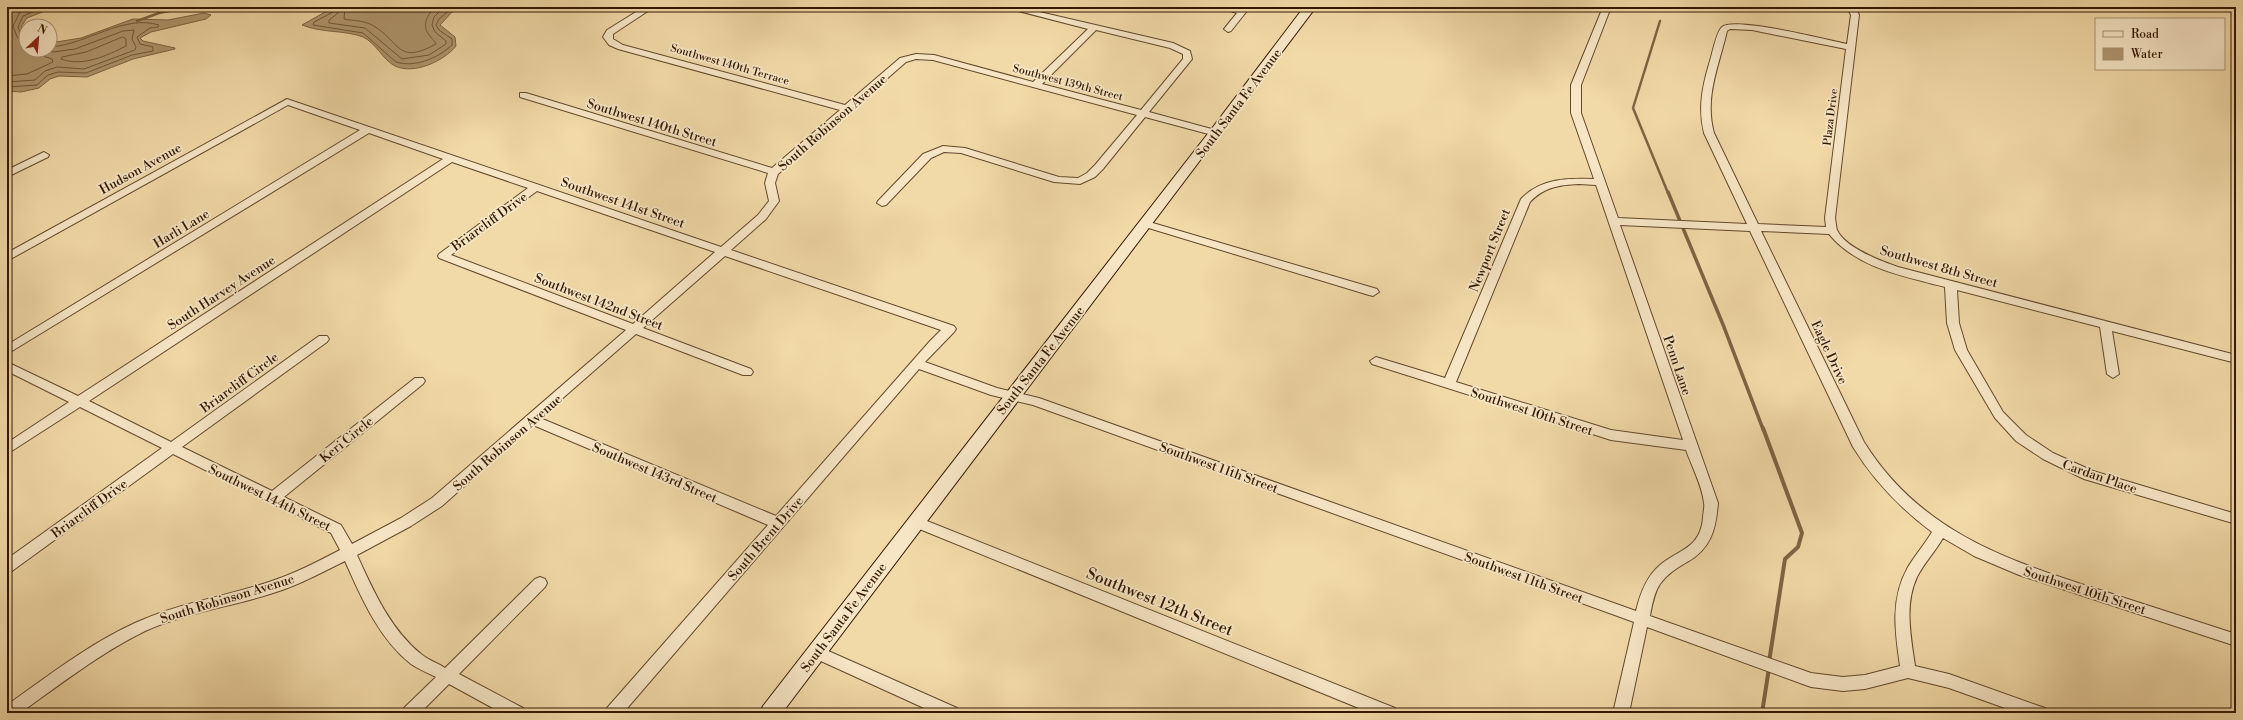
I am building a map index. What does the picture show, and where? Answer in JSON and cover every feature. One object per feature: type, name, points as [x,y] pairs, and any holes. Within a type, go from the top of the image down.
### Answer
[{"type":"main road","name":"South Santa Fe Avenue","points":[[770,713],[1012,396],[1216,133],[1310,7]]},
{"type":"street","name":"Southwest 140th Terrace","points":[[650,7],[610,32],[608,39],[616,46],[640,51],[847,109]]},
{"type":"street","points":[[882,203],[927,156],[943,149],[962,150],[1058,180],[1080,181],[1091,175],[1099,167],[1188,59],[1187,53],[1173,46],[1007,7]]},
{"type":"street","points":[[1222,7],[1244,9]]},
{"type":"street","name":"Penn Lane","points":[[1607,7],[1579,75],[1575,96],[1578,121],[1711,503],[1711,521],[1708,533],[1698,549],[1670,564],[1657,574],[1647,595],[1621,713]]},
{"type":"street","name":"Plaza Drive","points":[[1832,231],[1830,218],[1855,15],[1851,7]]},
{"type":"street","points":[[1228,28],[1244,9]]},
{"type":"street","name":"Eagle Drive","points":[[1851,47],[1756,27],[1732,25],[1723,30],[1705,95],[1703,116],[1709,133],[1753,227],[1868,461],[1881,479],[1898,497],[1940,530]]},
{"type":"street","points":[[1036,85],[1093,28]]},
{"type":"street","name":"Southwest 139th Street","points":[[914,56],[933,57],[1216,133]]},
{"type":"street","name":"South Robinson Avenue","points":[[8,711],[90,655],[140,627],[184,610],[270,588],[309,573],[406,522],[436,502],[532,420],[768,211],[774,201],[770,178],[774,172],[900,62],[914,56]]},
{"type":"street","name":"Southwest 140th Street","points":[[523,95],[774,172]]},
{"type":"street","name":"Southwest 141st Street","points":[[287,102],[950,329]]},
{"type":"street","name":"Hudson Avenue","points":[[7,258],[287,102]]},
{"type":"street","name":"Harli Lane","points":[[7,350],[369,129]]},
{"type":"street","points":[[7,174],[44,155]]},
{"type":"street","name":"South Harvey Avenue","points":[[7,448],[451,158]]},
{"type":"street","name":"Newport Street","points":[[1449,384],[1525,201],[1535,190],[1550,184],[1569,181],[1599,182]]},
{"type":"street","name":"Briarcliff Drive","points":[[443,256],[536,187]]},
{"type":"street","points":[[1612,221],[1832,231]]},
{"type":"street","points":[[1146,224],[1373,292]]},
{"type":"street","name":"Southwest 8th Street","points":[[1832,231],[1843,243],[1870,260],[1894,270],[2236,359]]},
{"type":"street","name":"Southwest 142nd Street","points":[[443,256],[747,372]]},
{"type":"street","name":"Cardan Place","points":[[1951,285],[1953,323],[1960,350],[1999,415],[2021,438],[2048,456],[2089,475],[2236,519]]},
{"type":"street","points":[[2105,326],[2113,374]]},
{"type":"street","name":"South Brent Drive","points":[[613,713],[917,364],[950,329]]},
{"type":"street","name":"Briarcliff Circle","points":[[172,448],[323,339]]},
{"type":"street","name":"Southwest 10th Street","points":[[1376,361],[1611,435],[1691,446]]},
{"type":"street","points":[[917,364],[995,392],[1012,396]]},
{"type":"street","name":"Southwest 144th Street","points":[[7,366],[336,529],[391,635],[404,650],[417,660],[517,713]]},
{"type":"street","name":"Keri Circle","points":[[273,498],[419,381]]},
{"type":"street","name":"Southwest 11th Street","points":[[1012,396],[1038,402],[1811,680],[1843,684],[1865,682],[1908,671],[1949,681],[2039,713]]},
{"type":"street","name":"Southwest 143rd Street","points":[[532,420],[778,523]]},
{"type":"street","name":"Briarcliff Drive","points":[[7,567],[172,448]]},
{"type":"street","name":"Southwest 12th Street","points":[[917,522],[1389,713]]},
{"type":"street","points":[[1908,671],[1904,644],[1902,605],[1904,591],[1910,577],[1933,544],[1940,530]]},
{"type":"street","name":"Southwest 10th Street","points":[[1940,530],[1979,552],[2024,571],[2236,640]]},
{"type":"street","points":[[410,713],[540,583]]},
{"type":"street","points":[[817,652],[951,713]]},
{"type":"water","points":[[7,7],[55,7],[27,18],[18,18],[18,58],[58,58],[58,42],[81,38],[133,19],[168,20],[204,13],[211,15],[206,19],[151,32],[140,38],[143,41],[175,49],[133,59],[87,77],[59,76],[50,79],[39,88],[21,92],[7,91]]},
{"type":"water","points":[[334,7],[458,7],[460,9],[452,12],[440,25],[455,37],[456,46],[444,57],[419,68],[411,69],[395,66],[387,60],[372,43],[363,37],[349,33],[309,28],[302,25]]},
{"type":"waterway","points":[[137,21],[159,13],[188,7]]},
{"type":"waterway","points":[[1660,21],[1633,108],[1668,193]]},
{"type":"waterway","points":[[1668,192],[1724,327],[1763,429]]},
{"type":"waterway","points":[[1763,428],[1802,533],[1798,547],[1785,559],[1769,662]]},
{"type":"waterway","points":[[1762,713],[1769,668]]}]
